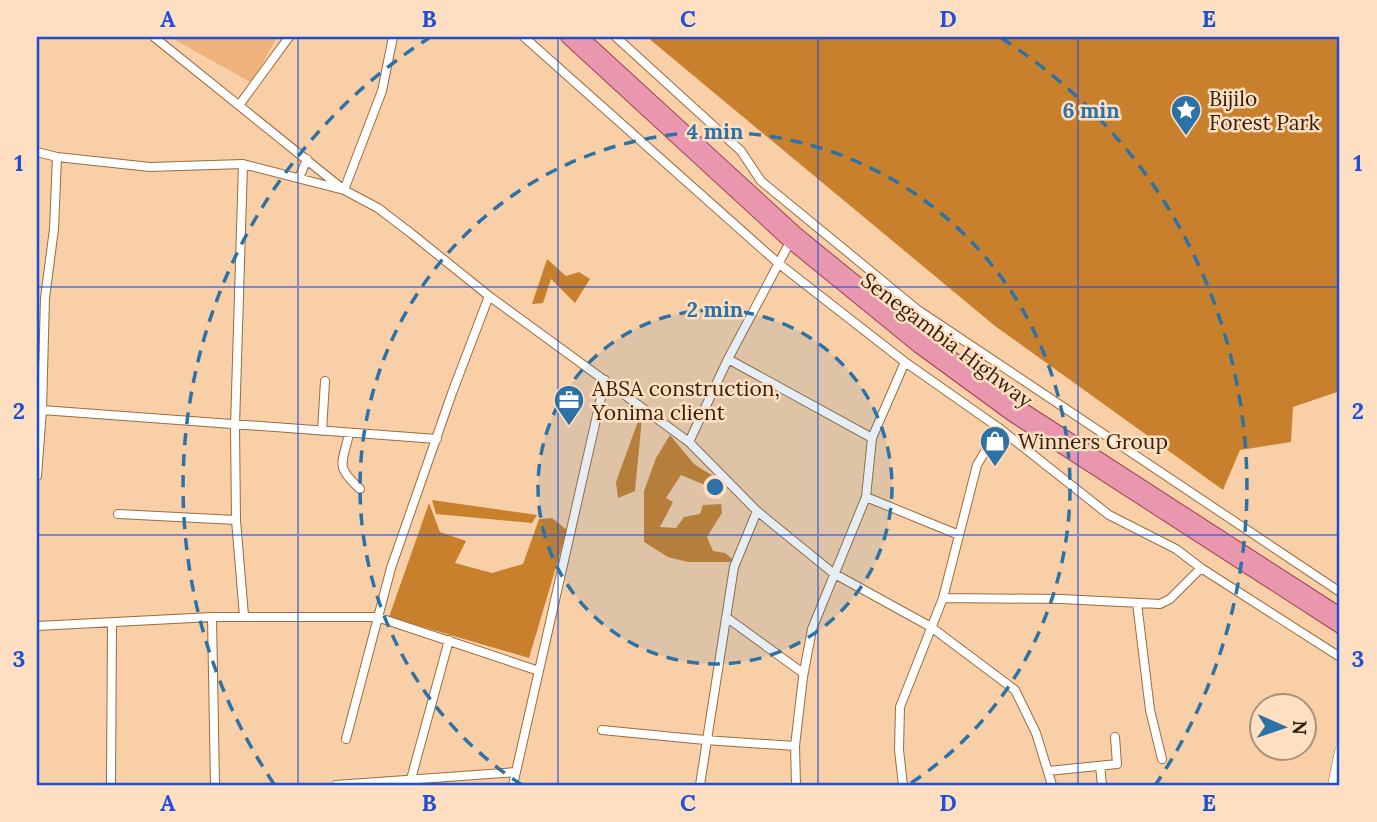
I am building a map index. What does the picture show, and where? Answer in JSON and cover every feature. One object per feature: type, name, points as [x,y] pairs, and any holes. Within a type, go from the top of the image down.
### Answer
[{"type":"main road","name":"Senegambia Highway","points":[[567,37],[790,242],[895,328],[1012,415],[1340,627]]},
{"type":"main road","name":"Senegambia Highway","points":[[582,37],[797,234],[926,338],[1018,406],[1340,614]]},
{"type":"street","points":[[154,37],[344,190],[378,208],[489,296],[689,442],[757,511],[833,573],[931,626],[1015,690],[1036,733],[1052,785]]},
{"type":"street","points":[[240,104],[289,37]]},
{"type":"street","points":[[344,190],[382,91],[393,37]]},
{"type":"street","points":[[524,37],[778,263],[905,362],[999,428],[1109,515],[1176,549],[1201,568],[1340,657]]},
{"type":"street","points":[[616,37],[741,151],[761,181],[918,310],[1340,593]]},
{"type":"street","points":[[37,152],[57,157],[150,167],[243,164],[344,190]]},
{"type":"street","points":[[37,476],[45,298],[54,229],[57,157]]},
{"type":"street","points":[[299,178],[307,159]]},
{"type":"street","points":[[243,164],[235,426],[236,520],[244,617]]},
{"type":"street","points":[[689,442],[728,359],[790,242]]},
{"type":"street","points":[[346,738],[391,568],[489,296]]},
{"type":"street","points":[[728,359],[872,438]]},
{"type":"street","points":[[796,785],[795,746],[803,673],[812,629],[866,496],[872,438],[905,362]]},
{"type":"street","points":[[513,785],[605,380]]},
{"type":"street","points":[[322,431],[325,381]]},
{"type":"street","points":[[39,409],[235,426],[437,439]]},
{"type":"street","points":[[903,785],[899,750],[900,707],[943,598],[976,465],[999,428]]},
{"type":"street","points":[[349,434],[341,467],[345,475],[360,489]]},
{"type":"street","points":[[866,496],[959,535]]},
{"type":"street","points":[[700,785],[734,567],[757,511]]},
{"type":"street","points":[[118,514],[236,520]]},
{"type":"street","points":[[943,598],[1061,599],[1160,604],[1170,599],[1201,568]]},
{"type":"street","points":[[1137,603],[1150,710],[1162,760]]},
{"type":"street","points":[[37,626],[212,617],[377,617],[539,671]]},
{"type":"street","points":[[212,617],[215,785]]},
{"type":"street","points":[[726,617],[803,673]]},
{"type":"street","points":[[111,785],[112,624]]},
{"type":"street","points":[[411,779],[450,640]]},
{"type":"street","points":[[602,730],[795,746]]},
{"type":"street","points":[[1048,771],[1117,764],[1115,737]]},
{"type":"street","points":[[1333,785],[1340,751]]},
{"type":"street","points":[[1100,766],[1102,785]]},
{"type":"street","points":[[336,785],[516,772]]},
{"type":"shaded area","points":[[170,37],[277,37],[252,83]]},
{"type":"shaded area","points":[[647,37],[1340,37],[1340,391],[1293,407],[1291,442],[1240,450],[1223,490],[995,326]]},
{"type":"shaded area","points":[[547,259],[566,276],[579,272],[590,279],[575,303],[551,279],[543,303],[532,304]]},
{"type":"shaded area","points":[[642,418],[635,491],[618,498],[616,482],[638,421]]},
{"type":"shaded area","points":[[670,435],[694,464],[716,478],[724,493],[681,475],[666,498],[673,502],[660,527],[676,528],[684,517],[700,514],[703,505],[721,504],[722,513],[707,537],[713,551],[725,553],[736,562],[688,562],[668,557],[644,542],[644,491],[656,458]]},
{"type":"shaded area","points":[[432,500],[537,515],[532,523],[436,514]]},
{"type":"shaded area","points":[[429,503],[440,532],[466,541],[455,563],[492,573],[523,564],[539,519],[552,518],[567,530],[529,658],[389,617]]},
{"type":"place","name":"Bijilo Forest Park","points":[[1186,137]]},
{"type":"place","name":"ABSA construction, Yonima client","points":[[569,427]]},
{"type":"place","name":"Winners Group","points":[[995,468]]}]
